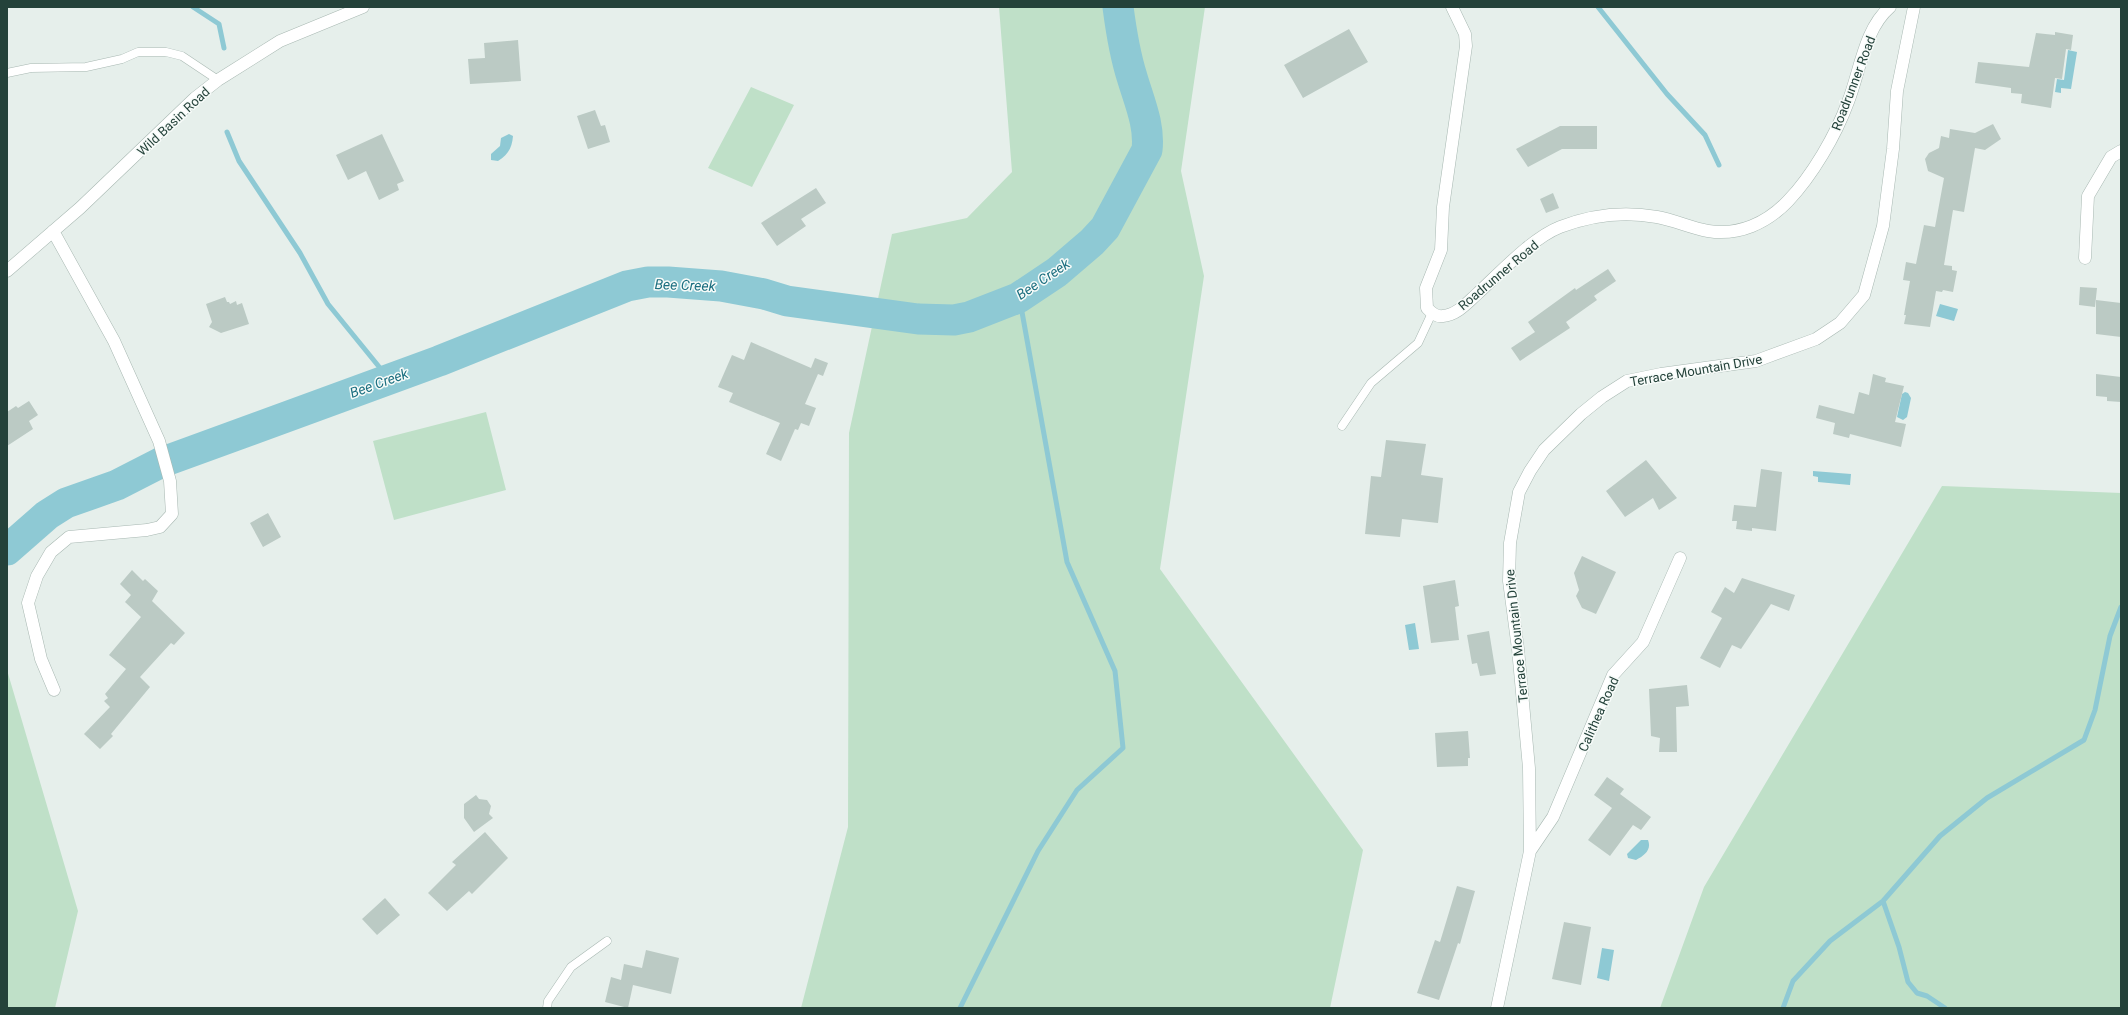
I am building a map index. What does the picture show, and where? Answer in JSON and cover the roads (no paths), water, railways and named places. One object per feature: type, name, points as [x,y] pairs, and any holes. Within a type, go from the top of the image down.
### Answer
[{"type":"street","name":"Wild Basin Road","points":[[7,271],[80,208],[195,98],[218,80],[280,41],[363,7]]},
{"type":"street","points":[[1432,313],[1427,308],[1426,288],[1441,250],[1443,207],[1466,46],[1465,34],[1452,7]]},
{"type":"street","name":"Roadrunner Road","points":[[1432,313],[1443,316],[1460,309],[1528,247],[1559,227],[1596,215],[1656,217],[1708,231],[1730,232],[1750,228],[1770,216],[1788,201],[1821,156],[1848,103],[1870,35],[1890,7]]},
{"type":"street","name":"Terrace Mountain Drive","points":[[1497,1008],[1530,851],[1529,768],[1518,649],[1508,581],[1510,543],[1519,492],[1530,471],[1544,450],[1581,414],[1602,397],[1627,381],[1660,374],[1756,361],[1803,344],[1816,339],[1840,323],[1864,295],[1883,226],[1893,148],[1897,91],[1914,7]]},
{"type":"street","points":[[2085,258],[2088,196],[2111,157],[2121,151]]},
{"type":"street","points":[[53,230],[114,341],[162,450],[168,472],[172,514],[160,527],[147,530],[69,537],[51,552],[37,576],[28,603],[41,659],[54,690]]},
{"type":"street","name":"Calithea Road","points":[[1530,851],[1553,817],[1613,675],[1643,642],[1680,558]]},
{"type":"lane","points":[[7,73],[31,68],[86,67],[122,59],[138,52],[166,52],[182,56],[218,80]]},
{"type":"lane","points":[[1342,426],[1370,383],[1418,342],[1432,313]]},
{"type":"lane","points":[[547,1008],[548,1001],[571,968],[608,941]]},
{"type":"water","points":[[2068,50],[2077,52],[2071,89],[2061,88],[2061,93],[2055,92],[2057,79],[2064,80]]},
{"type":"water","points":[[509,134],[513,136],[509,151],[498,161],[491,160],[491,154],[500,146],[501,138]]},
{"type":"water","points":[[1940,304],[1958,309],[1954,321],[1936,316]]},
{"type":"water","points":[[1905,392],[1908,393],[1911,398],[1907,417],[1903,420],[1897,417],[1902,394]]},
{"type":"water","points":[[1813,471],[1851,474],[1850,485],[1818,482],[1818,477],[1813,476]]},
{"type":"water","points":[[1415,623],[1419,649],[1409,650],[1405,625]]},
{"type":"water","points":[[1641,840],[1648,840],[1648,850],[1642,857],[1636,860],[1628,858],[1627,854]]},
{"type":"water","points":[[1602,948],[1614,950],[1609,981],[1597,978]]},
{"type":"waterway","points":[[193,7],[219,24],[224,48]]},
{"type":"waterway","name":"Bee Creek","points":[[7,550],[47,515],[66,503],[117,485],[160,463],[439,361],[627,286],[648,282],[721,286],[764,294],[787,301],[918,319],[954,320],[969,317],[1018,298],[1057,272],[1092,242],[1105,228],[1147,150],[1147,131],[1141,104],[1127,60],[1118,7]]},
{"type":"waterway","points":[[1598,7],[1667,94],[1705,135],[1719,165]]},
{"type":"waterway","points":[[227,132],[239,161],[300,253],[328,304],[389,379]]},
{"type":"waterway","points":[[960,1008],[1038,851],[1077,790],[1123,748],[1115,671],[1067,562],[1022,312],[1018,298]]},
{"type":"waterway","points":[[1783,1008],[1793,981],[1830,941],[1883,901],[1940,836],[1987,798],[2084,740],[2095,710],[2110,636],[2121,607]]},
{"type":"waterway","points":[[1883,901],[1899,947],[1908,982],[1917,993],[1927,996],[1945,1008]]}]
